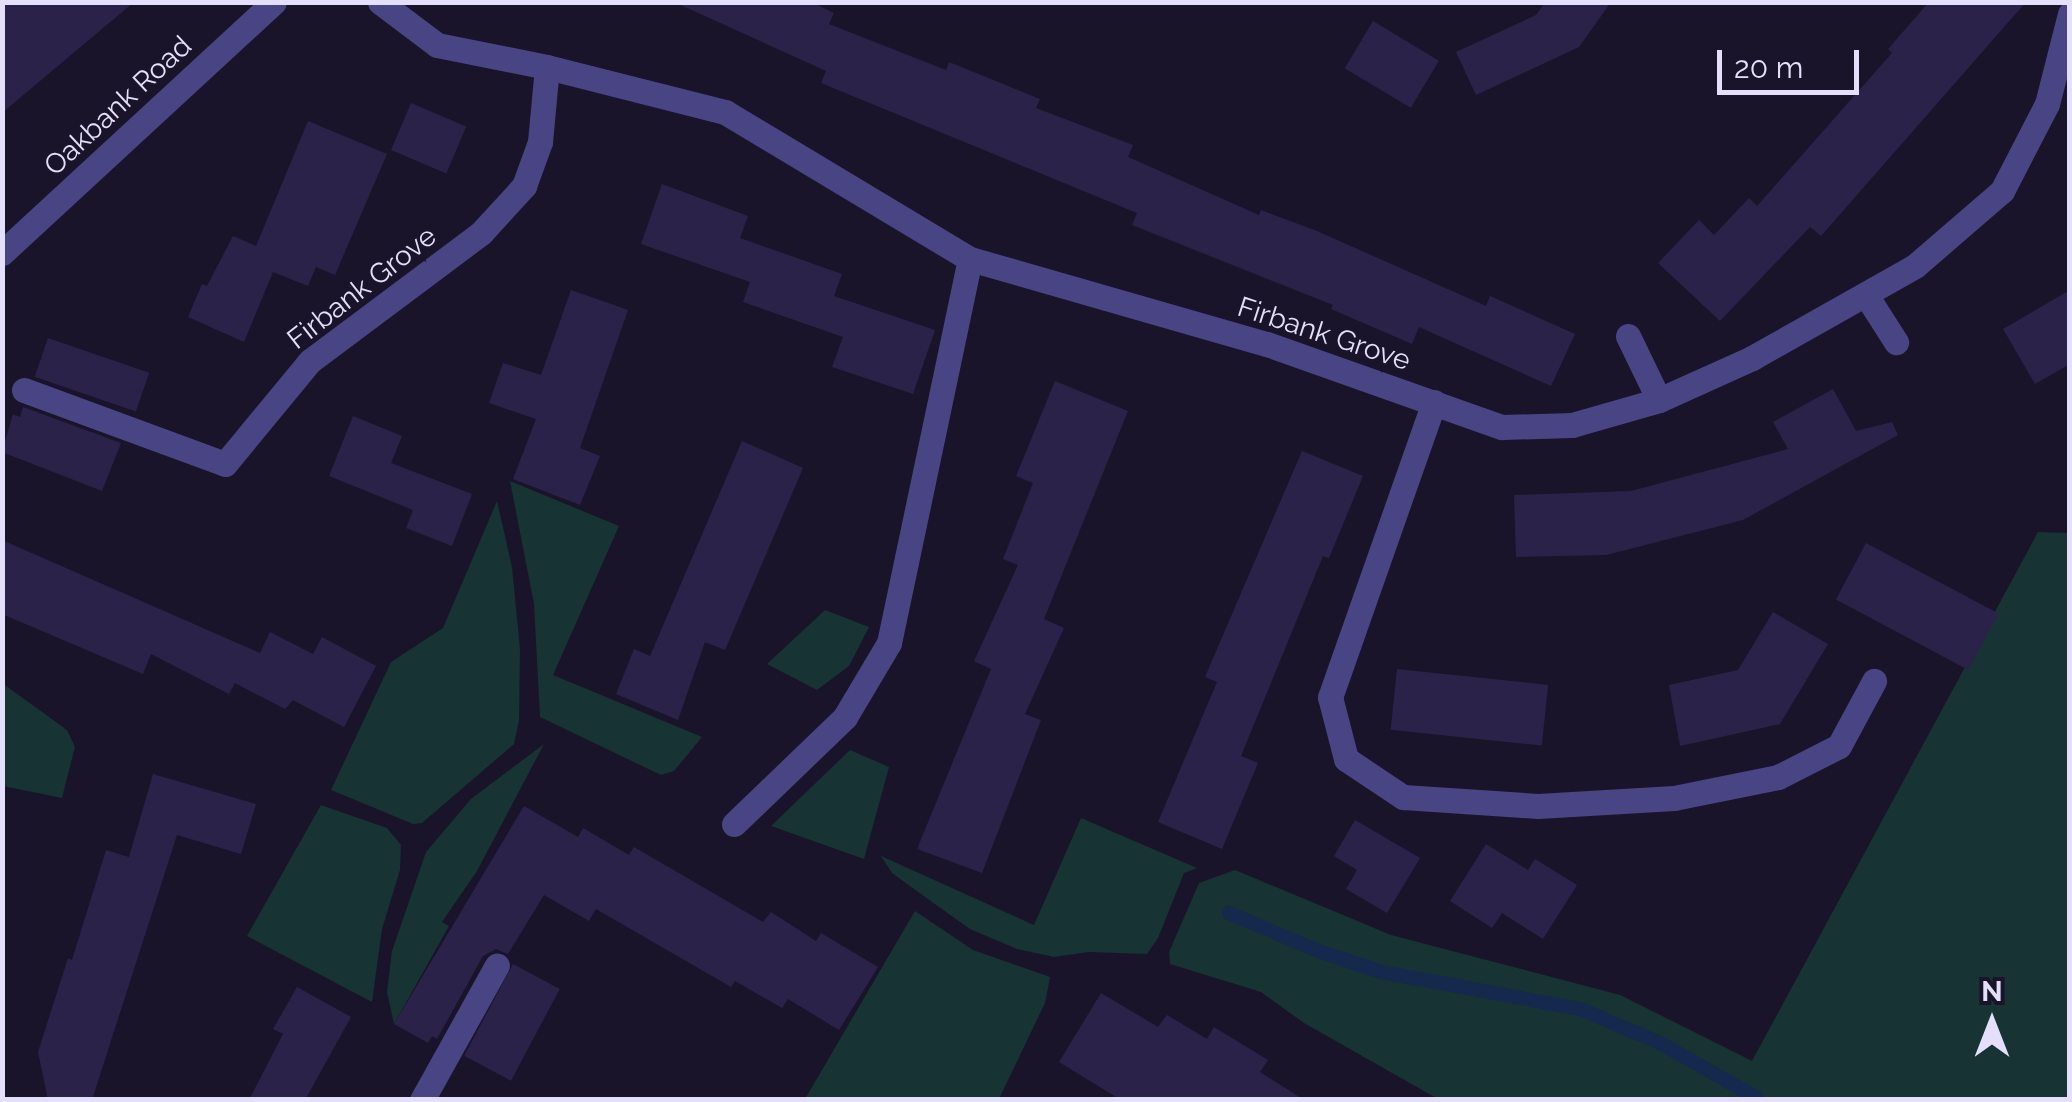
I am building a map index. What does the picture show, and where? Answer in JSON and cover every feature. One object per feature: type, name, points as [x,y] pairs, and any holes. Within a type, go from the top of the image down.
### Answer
[{"type":"street","name":"Oakbank Road","points":[[2,253],[274,2]]},
{"type":"street","name":"Firbank Grove","points":[[380,2],[437,45],[547,67],[725,112],[970,259],[1267,344],[1502,427],[1572,425],[1659,400],[1805,328],[1915,266],[2002,191],[2047,104],[2070,14]]},
{"type":"street","name":"Firbank Grove","points":[[24,390],[225,464],[310,361],[406,294],[481,233],[524,186],[540,142],[547,67]]},
{"type":"street","points":[[734,824],[845,716],[888,642],[970,259]]},
{"type":"street","points":[[1866,295],[1896,342]]},
{"type":"street","points":[[1628,336],[1659,400]]},
{"type":"street","points":[[1434,402],[1330,698],[1346,760],[1402,797],[1538,806],[1674,798],[1778,777],[1839,746],[1874,681]]},
{"type":"street","points":[[422,1100],[497,965]]},
{"type":"green space","points":[[510,481],[619,526],[553,675],[702,737],[674,771],[661,775],[540,717],[534,604]]},
{"type":"green space","points":[[497,501],[512,567],[520,649],[519,720],[514,744],[422,823],[413,824],[331,790],[391,662],[443,628]]},
{"type":"green space","points":[[2038,532],[2069,533],[2069,1099],[1438,1099],[1304,1023],[1261,992],[1170,964],[1169,952],[1199,883],[1235,870],[1391,935],[1620,995],[1752,1061]]},
{"type":"green space","points":[[825,610],[869,627],[849,666],[817,690],[767,664]]},
{"type":"green space","points":[[2,683],[67,730],[75,747],[62,798],[3,786]]},
{"type":"green space","points":[[544,744],[477,871],[442,922],[449,926],[394,1024],[387,992],[392,951],[426,852],[471,799]]},
{"type":"green space","points":[[850,750],[889,767],[864,859],[771,826]]},
{"type":"green space","points":[[321,805],[387,828],[401,845],[400,870],[382,929],[372,1002],[247,936]]},
{"type":"green space","points":[[1081,818],[1197,868],[1184,873],[1158,938],[1147,954],[1089,952],[1054,957],[1017,949],[970,929],[892,873],[881,856],[1034,925]]},
{"type":"green space","points":[[915,911],[973,950],[1050,977],[1045,1003],[999,1099],[805,1099]]},
{"type":"building","points":[[2,2],[134,2],[2,113]]},
{"type":"building","points":[[674,2],[811,2],[834,13],[829,24],[946,70],[949,62],[1040,99],[1036,108],[1133,145],[1128,157],[1259,215],[1261,210],[1317,231],[1486,306],[1490,296],[1575,334],[1551,386],[1419,327],[1412,344],[1331,309],[1333,305],[1132,225],[1137,213],[821,83],[826,71]]},
{"type":"building","points":[[1545,2],[1611,2],[1579,47],[1476,95],[1456,52],[1536,15]]},
{"type":"building","points":[[1929,2],[2026,2],[1821,236],[1810,227],[1720,321],[1658,263],[1699,220],[1714,235],[1749,198],[1757,206],[1892,53],[1888,49]]},
{"type":"building","points":[[1373,21],[1439,61],[1411,108],[1345,68]]},
{"type":"building","points":[[411,103],[466,126],[446,173],[391,150]]},
{"type":"building","points":[[308,121],[387,154],[335,275],[316,267],[308,286],[273,272],[244,342],[188,317],[202,284],[207,286],[233,236],[256,246]]},
{"type":"building","points":[[662,184],[748,216],[740,238],[842,274],[834,296],[935,330],[913,394],[832,367],[843,337],[743,302],[750,282],[641,244]]},
{"type":"building","points":[[571,290],[628,310],[580,448],[600,456],[580,505],[513,479],[536,419],[489,403],[503,363],[541,375]]},
{"type":"building","points":[[2070,290],[2070,364],[2035,384],[2003,329]]},
{"type":"building","points":[[48,338],[149,373],[136,412],[35,377]]},
{"type":"building","points":[[1055,381],[1128,411],[1044,619],[1064,628],[1025,714],[1041,720],[982,873],[917,849],[991,669],[974,661],[1018,565],[1003,559],[1033,483],[1016,476]]},
{"type":"building","points":[[1833,389],[1856,431],[1892,422],[1898,435],[1743,520],[1606,555],[1516,557],[1514,495],[1631,491],[1788,449],[1773,422]]},
{"type":"building","points":[[23,407],[121,443],[102,491],[2,452],[13,414],[20,417]]},
{"type":"building","points":[[353,416],[402,436],[391,463],[472,494],[452,546],[406,528],[413,510],[329,476]]},
{"type":"building","points":[[742,441],[803,468],[725,650],[705,642],[678,720],[616,694],[634,649],[650,656]]},
{"type":"building","points":[[1302,451],[1363,476],[1329,558],[1323,556],[1241,756],[1258,763],[1222,849],[1158,822],[1217,682],[1205,677]]},
{"type":"building","points":[[2,540],[260,653],[270,632],[313,654],[322,637],[376,666],[344,727],[293,700],[285,709],[235,683],[229,694],[151,654],[143,674],[2,614]]},
{"type":"building","points":[[1866,543],[1998,613],[1968,670],[1836,600]]},
{"type":"building","points":[[1773,612],[1828,644],[1780,724],[1680,746],[1669,685],[1738,670]]},
{"type":"building","points":[[1397,669],[1548,685],[1542,746],[1391,730]]},
{"type":"building","points":[[153,774],[256,804],[241,854],[177,835],[92,1100],[48,1100],[38,1052],[68,958],[72,960],[106,850],[129,857]]},
{"type":"building","points":[[524,806],[578,837],[583,828],[629,855],[634,847],[763,922],[771,912],[816,941],[821,933],[878,967],[839,1030],[788,999],[782,1008],[735,981],[731,987],[596,909],[589,921],[544,895],[508,954],[496,949],[483,956],[437,1039],[432,1036],[428,1043],[394,1024]]},
{"type":"building","points":[[1355,820],[1420,858],[1387,913],[1346,889],[1357,870],[1334,856]]},
{"type":"building","points":[[1486,844],[1528,870],[1535,859],[1577,885],[1543,939],[1502,913],[1492,928],[1450,901]]},
{"type":"building","points":[[513,964],[560,989],[511,1081],[464,1056]]},
{"type":"building","points":[[297,987],[351,1017],[305,1100],[249,1100],[283,1034],[273,1029]]},
{"type":"building","points":[[1101,993],[1158,1027],[1167,1015],[1207,1039],[1214,1027],[1268,1060],[1260,1072],[1304,1100],[1121,1100],[1059,1062]]},
{"type":"waterway","points":[[1229,913],[1321,952],[1382,972],[1580,1009],[1662,1044],[1757,1098]]}]
